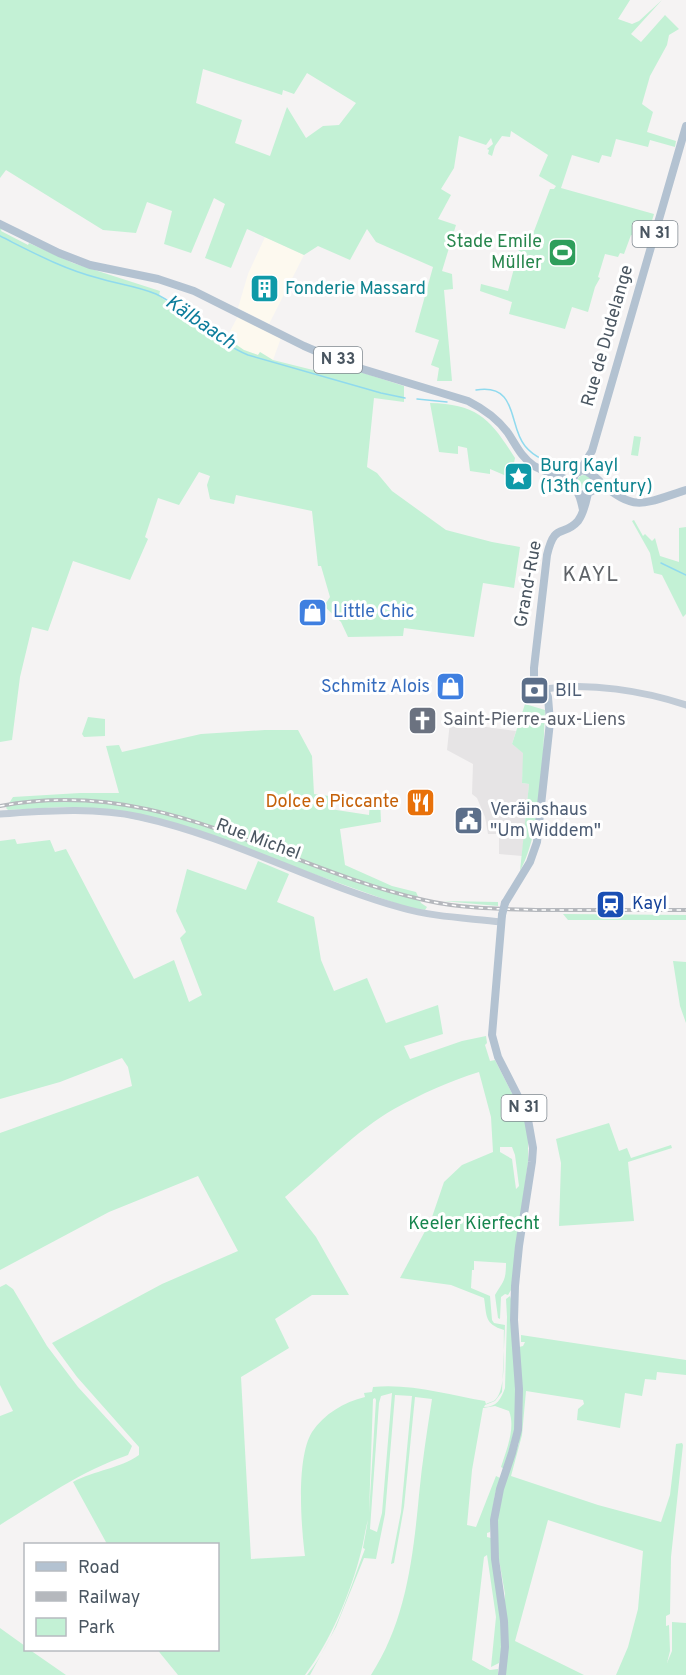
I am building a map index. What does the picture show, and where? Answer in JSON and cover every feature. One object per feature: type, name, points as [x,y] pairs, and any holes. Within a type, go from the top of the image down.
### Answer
[{"type":"main road","name":"Rue de Dudelange","points":[[576,489],[578,473],[592,451],[686,126]]},
{"type":"main road","name":"N 33","points":[[0,224],[90,265],[158,279],[194,291],[304,346],[346,364],[468,401],[500,423],[526,460],[555,474],[576,489]]},
{"type":"main road","name":"Rue de Dudelange","points":[[591,491],[592,451]]},
{"type":"main road","points":[[578,473],[584,471],[593,475],[623,500],[636,504],[645,504],[686,490]]},
{"type":"main road","name":"N 33","points":[[555,474],[578,473]]},
{"type":"main road","points":[[583,510],[576,489],[612,490]]},
{"type":"main road","points":[[583,510],[591,491]]},
{"type":"main road","name":"Grand-Rue","points":[[545,689],[534,678],[541,600],[550,540],[556,532],[577,522],[583,510]]},
{"type":"main road","points":[[545,689],[612,689],[650,694],[686,705]]},
{"type":"main road","name":"N 31","points":[[502,1675],[505,1647],[504,1621],[495,1552],[494,1520],[500,1489],[513,1453],[518,1430],[519,1389],[514,1320],[515,1286],[531,1172],[532,1148],[527,1114],[498,1057],[492,1035],[501,921],[505,903],[529,862],[537,842],[549,738],[549,706],[545,689]]},
{"type":"main road","name":"Rue Michel","points":[[0,814],[60,810],[139,817],[230,844],[324,881],[402,908],[501,921]]},
{"type":"shaded area","points":[[265,237],[304,255],[269,324],[238,308],[248,274]]},
{"type":"shaded area","points":[[238,316],[281,338],[273,360],[260,352],[258,355],[244,350],[226,339]]},
{"type":"shaded area","points":[[450,722],[516,731],[512,744],[524,753],[522,783],[529,784],[522,856],[499,854],[499,834],[488,834],[485,817],[477,798],[472,794],[473,764],[447,750]]},
{"type":"green space","points":[[0,0],[630,0],[618,19],[632,24],[639,21],[662,0],[631,34],[641,42],[665,15],[679,29],[669,35],[667,45],[650,76],[642,104],[653,112],[647,132],[676,141],[675,147],[650,140],[648,147],[616,139],[611,157],[602,155],[599,163],[572,155],[561,188],[654,214],[646,240],[631,235],[624,254],[620,253],[618,257],[605,254],[598,277],[600,278],[588,312],[572,307],[565,329],[509,314],[512,302],[480,291],[481,284],[508,291],[521,242],[531,239],[550,189],[556,186],[539,176],[548,155],[511,131],[510,137],[502,136],[492,156],[488,154],[487,149],[493,144],[491,138],[486,145],[459,136],[454,168],[441,189],[451,195],[438,219],[456,225],[442,271],[452,274],[453,289],[444,290],[452,381],[437,381],[439,368],[431,365],[439,340],[415,332],[433,267],[376,242],[367,229],[350,260],[318,246],[304,255],[247,229],[231,268],[205,258],[225,204],[214,198],[191,253],[164,244],[172,211],[147,202],[136,233],[103,230],[6,170],[0,178]],"holes":[[[203,69],[282,95],[283,90],[294,94],[307,73],[356,103],[339,125],[323,126],[306,138],[287,107],[270,156],[235,143],[242,120],[196,103]]]},
{"type":"green space","points":[[0,227],[1,231],[28,245],[29,243],[73,263],[160,291],[159,296],[201,326],[205,323],[244,350],[258,355],[260,352],[273,360],[321,372],[326,361],[404,386],[404,402],[374,398],[367,467],[377,473],[392,491],[446,530],[520,547],[514,588],[483,583],[474,637],[404,628],[403,636],[348,637],[341,622],[324,606],[330,597],[321,566],[318,566],[312,511],[236,495],[234,504],[210,499],[207,485],[210,476],[199,472],[179,505],[158,498],[145,537],[148,539],[130,580],[73,561],[48,631],[32,627],[20,677],[12,740],[0,742]]},
{"type":"green space","points":[[430,403],[446,404],[472,411],[490,424],[515,458],[511,478],[490,469],[490,474],[470,471],[467,448],[458,446],[458,454],[439,452]]},
{"type":"green space","points":[[634,436],[641,437],[638,456],[631,455]]},
{"type":"green space","points":[[584,475],[589,477],[591,482],[589,487],[584,489],[579,487],[577,482],[579,477]]},
{"type":"green space","points":[[634,520],[643,536],[645,534],[652,541],[655,538],[660,556],[679,562],[679,528],[686,527],[686,614],[683,617],[662,575],[654,573],[650,553],[632,521]]},
{"type":"green space","points":[[525,704],[545,710],[537,815],[533,835],[520,871],[529,784],[522,783],[523,753],[512,744]]},
{"type":"green space","points":[[88,717],[105,719],[105,736],[84,737],[82,734]]},
{"type":"green space","points":[[298,730],[312,756],[314,794],[329,796],[330,809],[369,815],[370,802],[380,799],[381,822],[340,829],[345,865],[392,886],[416,892],[421,903],[427,907],[425,910],[406,907],[196,832],[86,809],[64,807],[8,810],[6,808],[13,797],[119,793],[106,746],[119,745],[122,752],[201,734]]},
{"type":"green space","name":"Keeler Kierfecht","points":[[15,839],[17,844],[50,840],[55,852],[66,849],[134,979],[174,960],[189,1002],[202,995],[180,938],[186,932],[176,911],[187,869],[246,890],[258,861],[289,874],[277,902],[314,917],[321,960],[334,991],[367,978],[386,1023],[438,1005],[443,1034],[404,1046],[410,1059],[462,1041],[486,1036],[485,1045],[490,1061],[495,1060],[523,1115],[528,1133],[528,1162],[511,1290],[508,1295],[501,1297],[500,1319],[495,1295],[505,1278],[506,1263],[474,1261],[474,1270],[472,1270],[471,1288],[490,1296],[492,1320],[494,1323],[505,1325],[504,1350],[504,1330],[493,1325],[488,1319],[484,1298],[451,1285],[400,1278],[431,1220],[444,1182],[462,1165],[493,1152],[491,1117],[479,1072],[425,1093],[380,1117],[285,1197],[316,1237],[349,1295],[312,1295],[275,1319],[289,1348],[241,1377],[251,1559],[305,1556],[301,1492],[304,1458],[312,1432],[335,1410],[365,1397],[364,1393],[372,1392],[373,1387],[429,1390],[485,1401],[486,1404],[495,1400],[499,1395],[503,1380],[502,1392],[495,1401],[484,1407],[495,1404],[505,1388],[506,1299],[510,1296],[517,1420],[504,1469],[501,1467],[511,1432],[509,1411],[495,1406],[483,1408],[472,1470],[467,1525],[476,1527],[496,1476],[500,1478],[495,1494],[490,1532],[487,1533],[487,1537],[491,1538],[500,1602],[502,1650],[499,1663],[491,1667],[496,1617],[487,1555],[484,1557],[472,1660],[490,1670],[498,1669],[498,1675],[371,1675],[392,1633],[406,1588],[432,1399],[415,1397],[404,1507],[394,1563],[391,1564],[401,1512],[412,1396],[395,1395],[385,1514],[376,1559],[364,1558],[336,1627],[329,1640],[340,1615],[365,1549],[363,1548],[368,1520],[357,1567],[345,1600],[323,1647],[305,1675],[178,1675],[159,1651],[219,1651],[219,1543],[106,1543],[73,1482],[131,1460],[139,1455],[139,1447],[77,1377],[52,1343],[162,1284],[238,1251],[198,1176],[109,1212],[0,1270],[0,1133],[132,1086],[128,1067],[122,1058],[60,1082],[0,1099],[0,841]],"holes":[[[500,1147],[512,1147],[519,1186],[516,1189],[512,1159],[500,1152]],[[392,1393],[382,1513],[377,1532],[370,1529],[379,1403],[381,1396]],[[373,1399],[376,1400],[369,1513]]]},
{"type":"green space","points":[[443,901],[498,902],[498,906]]},
{"type":"green space","points":[[563,914],[686,915],[686,920],[568,920]]},
{"type":"green space","points":[[673,961],[686,962],[686,1023],[680,1006]]},
{"type":"green space","points":[[609,1123],[619,1151],[627,1148],[631,1158],[671,1145],[672,1148],[628,1162],[634,1221],[559,1226],[561,1163],[556,1139]]},
{"type":"green space","points":[[6,1284],[13,1289],[47,1346],[78,1387],[132,1446],[128,1455],[78,1477],[0,1525],[0,1416],[13,1411],[0,1385],[0,1287]]},
{"type":"green space","points":[[521,1335],[686,1360],[686,1375],[657,1372],[656,1380],[645,1379],[642,1396],[625,1393],[620,1428],[577,1420],[578,1409],[584,1404],[583,1400],[526,1391],[522,1435],[511,1476],[598,1505],[661,1522],[670,1495],[676,1444],[682,1443],[671,1557],[670,1614],[666,1616],[666,1626],[669,1625],[670,1651],[667,1663],[672,1651],[672,1622],[686,1623],[686,1675],[616,1675],[628,1647],[638,1609],[643,1551],[548,1520],[515,1641],[584,1675],[504,1675],[505,1594],[496,1530],[502,1491],[519,1443],[519,1347],[525,1342],[521,1342]]},
{"type":"green space","points":[[0,1628],[24,1645],[24,1651],[31,1651],[66,1675],[0,1675]]},
{"type":"waterway","name":"Kälbaach","points":[[0,236],[72,270],[156,294],[180,308],[224,342],[248,355],[405,398]]},
{"type":"waterway","name":"Kälbaach","points":[[476,390],[490,390],[506,399],[520,438],[536,456],[575,469]]},
{"type":"waterway","name":"Kälbaach","points":[[417,399],[447,402]]},
{"type":"waterway","name":"Kälbaach","points":[[661,563],[686,575]]},
{"type":"railway","points":[[0,806],[59,800],[114,803],[166,814],[217,829],[370,885],[424,900],[453,905],[541,910],[686,910]]},
{"type":"place","name":"Stade Emile Müller","points":[[563,252]]},
{"type":"place","name":"Fonderie Massard","points":[[264,289]]},
{"type":"place","name":"Burg Kayl (13th century)","points":[[519,476]]},
{"type":"place","name":"Little Chic","points":[[312,612]]},
{"type":"place","name":"Schmitz Alois","points":[[451,687]]},
{"type":"place","name":"BIL","points":[[534,691]]},
{"type":"place","name":"Saint-Pierre-aux-Liens","points":[[422,720]]},
{"type":"place","name":"Dolce e Piccante","points":[[420,802]]},
{"type":"place","name":"Veräinshaus \"Um Widdem\"","points":[[469,820]]},
{"type":"place","name":"Kayl","points":[[611,904]]},
{"type":"district","name":"KAYL","points":[[591,575]]}]
